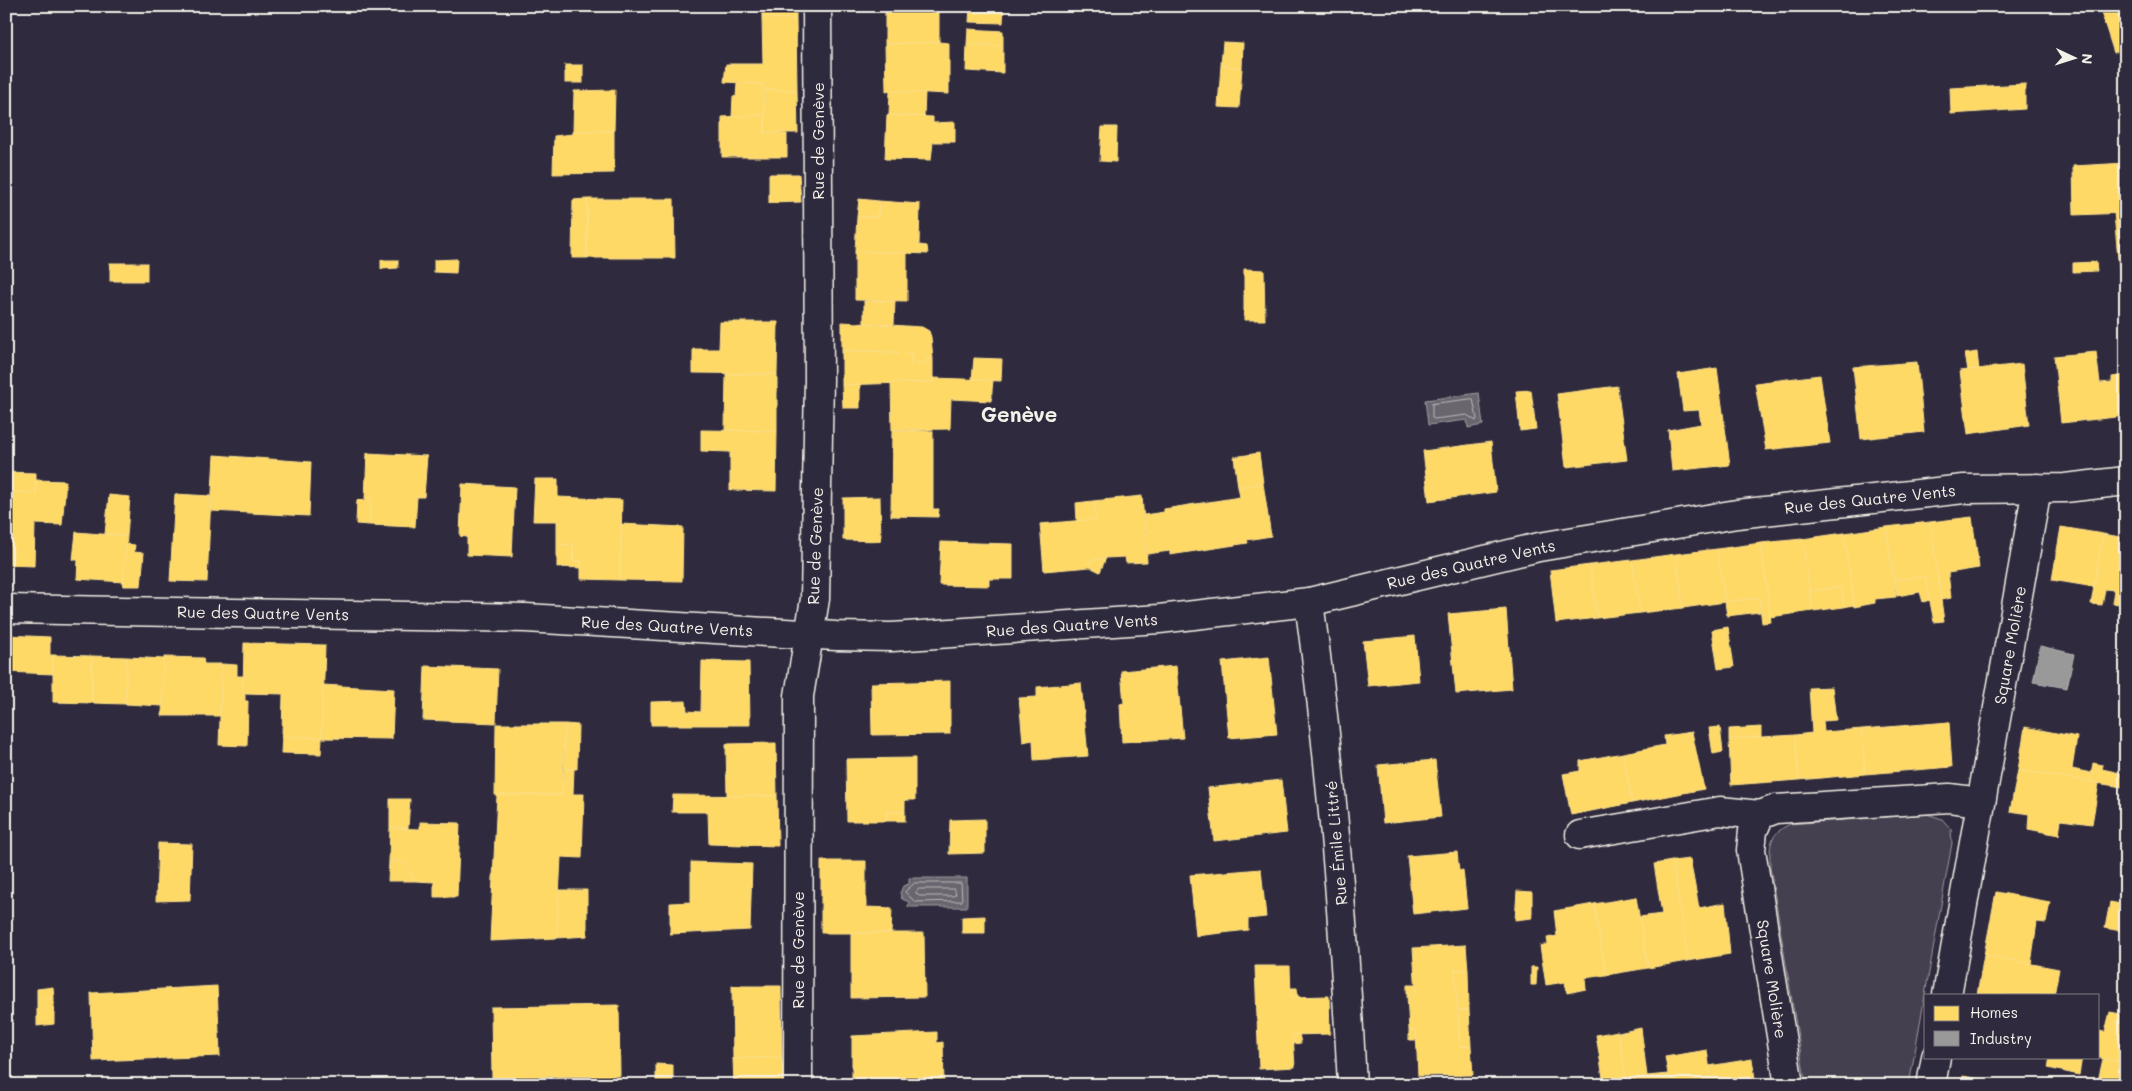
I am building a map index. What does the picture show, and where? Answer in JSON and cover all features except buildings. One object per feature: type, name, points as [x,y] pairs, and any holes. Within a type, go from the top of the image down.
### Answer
[{"type":"street","name":"Rue de Genève","points":[[798,1085],[799,696],[815,599],[819,379],[817,6]]},
{"type":"street","name":"Rue des Quatre Vents","points":[[6,609],[526,618],[836,636],[912,636],[1159,619],[1309,602],[1539,547],[1736,514],[1964,489],[2064,488],[2126,481]]},
{"type":"street","name":"Square Molière","points":[[1947,994],[2034,517],[2037,488]]},
{"type":"street","name":"Rue Émile Littré","points":[[1309,602],[1326,732],[1344,932],[1352,1085]]},
{"type":"street","points":[[1580,835],[1720,811],[1760,815],[1776,809],[1949,798],[1981,802]]},
{"type":"street","name":"Square Molière","points":[[1760,815],[1753,831],[1751,850],[1789,1085]]},
{"type":"street","points":[[1931,1085],[1936,1058]]},
{"type":"shaded area","points":[[1927,814],[1942,819],[1951,829],[1952,843],[1909,1085],[1806,1085],[1770,867],[1772,841],[1778,832],[1790,824]]},
{"type":"water","points":[[1479,393],[1483,425],[1468,428],[1467,420],[1428,425],[1425,400]]},
{"type":"water","points":[[909,878],[967,878],[967,907],[908,907],[909,902],[902,899],[900,893],[903,886],[909,884]]},
{"type":"district","name":"Genève","points":[[1019,415]]}]
